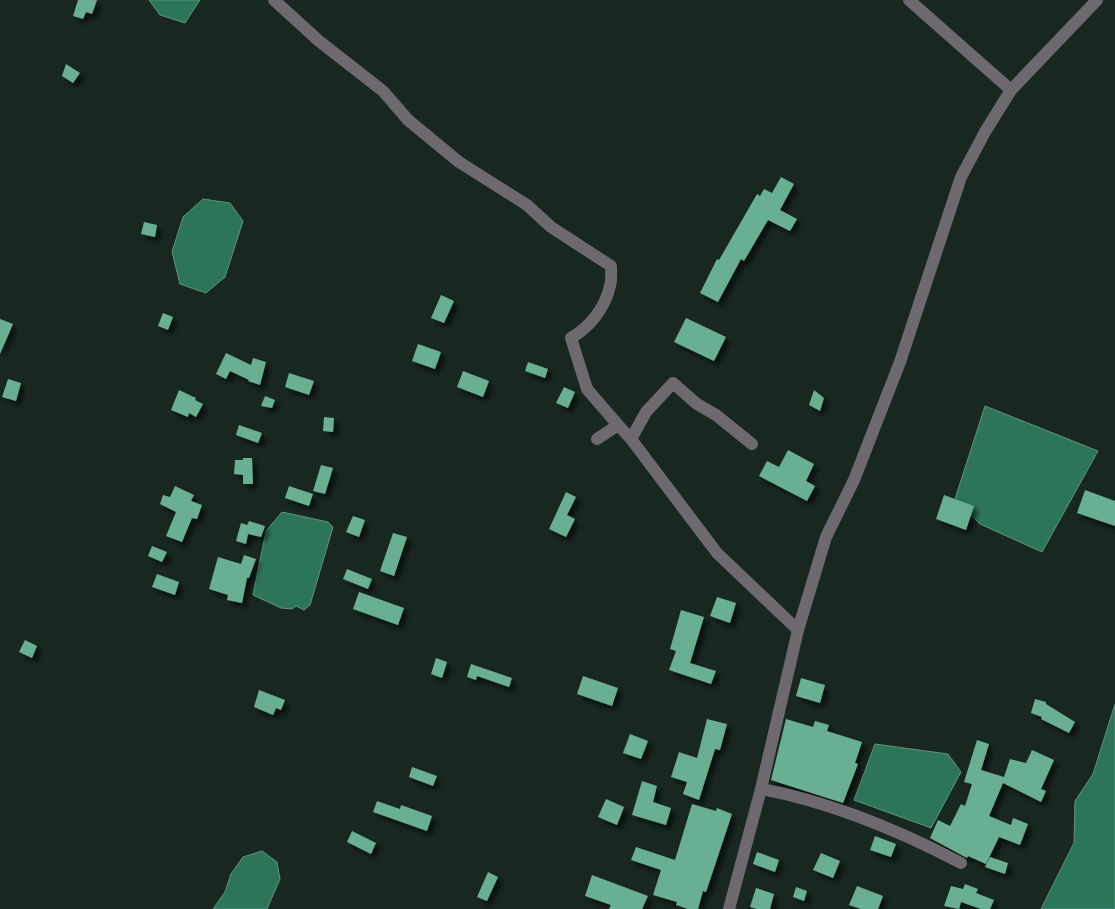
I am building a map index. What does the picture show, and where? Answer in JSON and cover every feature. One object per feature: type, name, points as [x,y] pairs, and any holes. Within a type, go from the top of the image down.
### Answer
[{"type":"street","points":[[274,0],[319,41],[383,91],[408,120],[459,162],[527,205],[551,227],[611,266],[611,285],[603,307],[582,332],[571,338],[587,389],[631,439],[716,554],[798,630]]},
{"type":"street","points":[[909,0],[1011,90]]},
{"type":"street","points":[[730,909],[761,789],[798,630],[826,537],[854,480],[900,362],[961,177],[985,132],[1011,90],[1097,0]]},
{"type":"street","points":[[631,439],[646,412],[672,383],[697,404],[716,415],[752,444]]},
{"type":"street","points":[[597,439],[618,425]]},
{"type":"street","points":[[761,789],[793,795],[832,807],[930,847],[961,863]]},
{"type":"shaded area","points":[[149,0],[200,0],[185,23],[160,15]]},
{"type":"shaded area","points":[[203,199],[230,203],[243,221],[225,277],[206,293],[180,284],[172,252],[183,217]]},
{"type":"shaded area","points":[[985,406],[1098,451],[1042,552],[980,524],[955,499]]},
{"type":"shaded area","points":[[282,512],[328,522],[333,527],[310,605],[304,610],[296,606],[292,609],[281,608],[253,595],[266,531]]},
{"type":"shaded area","points":[[1115,704],[1115,909],[1041,909],[1074,843],[1075,801],[1093,774]]},
{"type":"shaded area","points":[[875,744],[948,754],[961,772],[931,828],[854,800]]},
{"type":"shaded area","points":[[262,851],[277,862],[280,879],[267,909],[213,909],[225,892],[231,874],[243,857]]},
{"type":"building","points":[[78,0],[97,0],[92,14],[86,12],[83,19],[73,16]]},
{"type":"building","points":[[66,64],[80,73],[73,83],[62,76]]},
{"type":"building","points":[[781,177],[794,184],[780,210],[797,219],[790,231],[768,220],[744,261],[741,259],[718,302],[700,293],[717,259],[719,260],[757,194],[760,196],[764,189],[772,193]]},
{"type":"building","points":[[144,222],[157,225],[155,237],[141,234]]},
{"type":"building","points":[[441,295],[454,301],[444,323],[431,318]]},
{"type":"building","points":[[163,313],[173,317],[168,330],[158,326]]},
{"type":"building","points":[[686,318],[726,337],[714,361],[674,342]]},
{"type":"building","points":[[0,319],[13,324],[0,354]]},
{"type":"building","points":[[418,344],[441,352],[435,369],[412,361]]},
{"type":"building","points":[[226,353],[251,365],[253,358],[266,362],[260,385],[230,371],[226,379],[216,374]]},
{"type":"building","points":[[528,362],[548,369],[545,378],[525,371]]},
{"type":"building","points":[[463,371],[489,381],[483,397],[457,387]]},
{"type":"building","points":[[289,373],[314,381],[309,395],[285,387]]},
{"type":"building","points":[[8,379],[21,383],[16,401],[2,397]]},
{"type":"building","points":[[564,387],[575,392],[568,408],[556,403]]},
{"type":"building","points":[[179,390],[196,398],[195,400],[203,404],[196,417],[189,413],[188,417],[171,410]]},
{"type":"building","points":[[814,390],[824,398],[820,411],[809,405]]},
{"type":"building","points":[[265,396],[275,400],[272,408],[261,406]]},
{"type":"building","points":[[324,417],[334,418],[333,432],[323,431]]},
{"type":"building","points":[[239,425],[262,433],[258,443],[236,435]]},
{"type":"building","points":[[788,450],[814,464],[806,481],[815,486],[807,501],[759,476],[767,461],[779,467]]},
{"type":"building","points":[[243,458],[252,458],[253,484],[243,484],[243,475],[234,474],[235,460],[243,460]]},
{"type":"building","points":[[321,465],[333,468],[325,494],[313,491]]},
{"type":"building","points":[[175,486],[194,495],[191,501],[202,505],[197,519],[192,518],[182,542],[166,536],[176,512],[160,504],[163,495],[170,497]]},
{"type":"building","points":[[289,486],[313,494],[309,506],[285,498]]},
{"type":"building","points":[[1085,490],[1115,501],[1115,526],[1077,513]]},
{"type":"building","points":[[566,492],[576,497],[567,515],[575,519],[566,537],[549,529]]},
{"type":"building","points":[[944,495],[974,506],[966,530],[936,519]]},
{"type":"building","points":[[353,516],[365,520],[359,537],[346,532]]},
{"type":"building","points":[[249,521],[265,526],[261,537],[248,534],[246,544],[236,541],[241,523],[247,525]]},
{"type":"building","points":[[393,533],[407,537],[394,576],[380,571]]},
{"type":"building","points":[[152,546],[167,552],[162,562],[148,556]]},
{"type":"building","points":[[244,555],[256,559],[249,578],[247,578],[242,603],[227,600],[228,595],[209,589],[218,557],[241,564]]},
{"type":"building","points":[[347,569],[372,579],[368,589],[343,579]]},
{"type":"building","points":[[157,574],[179,582],[175,595],[152,587]]},
{"type":"building","points":[[359,592],[404,608],[398,625],[353,609]]},
{"type":"building","points":[[717,597],[736,603],[730,623],[710,616]]},
{"type":"building","points":[[681,610],[704,617],[690,663],[716,671],[711,684],[669,670],[676,651],[670,649]]},
{"type":"building","points":[[25,640],[37,646],[32,658],[19,652]]},
{"type":"building","points":[[436,658],[447,662],[442,678],[431,674]]},
{"type":"building","points":[[471,664],[512,678],[509,687],[477,676],[476,680],[467,677]]},
{"type":"building","points":[[583,676],[618,688],[612,706],[577,694]]},
{"type":"building","points":[[801,678],[825,685],[820,703],[796,696]]},
{"type":"building","points":[[259,690],[285,700],[281,710],[276,708],[273,715],[254,707]]},
{"type":"building","points":[[1035,699],[1046,702],[1046,704],[1075,722],[1069,733],[1041,719],[1042,717],[1031,713]]},
{"type":"building","points":[[707,719],[727,724],[720,750],[715,749],[699,800],[683,794],[687,782],[671,777],[679,752],[697,758]]},
{"type":"building","points":[[786,719],[813,727],[815,721],[829,725],[827,731],[862,742],[855,763],[858,764],[843,803],[771,780]]},
{"type":"building","points":[[630,734],[648,741],[641,759],[623,753]]},
{"type":"building","points":[[977,740],[989,744],[981,770],[1004,777],[1010,759],[1026,763],[1032,750],[1054,760],[1041,789],[1046,791],[1041,802],[1003,783],[989,816],[1011,825],[1013,818],[1028,824],[1020,845],[999,837],[986,864],[968,856],[967,858],[930,838],[938,820],[950,826],[961,804],[965,806],[972,784],[964,782]]},
{"type":"building","points":[[412,767],[437,776],[433,786],[409,777]]},
{"type":"building","points":[[642,781],[657,786],[653,802],[671,808],[666,825],[632,815]]},
{"type":"building","points":[[606,799],[624,807],[617,825],[598,817]]},
{"type":"building","points":[[377,801],[400,809],[401,805],[432,816],[427,831],[373,812]]},
{"type":"building","points":[[692,804],[716,811],[717,808],[732,814],[706,892],[703,891],[698,909],[688,909],[676,905],[677,902],[653,895],[661,870],[631,860],[636,847],[675,860]]},
{"type":"building","points":[[352,831],[376,843],[371,854],[347,842]]},
{"type":"building","points":[[875,836],[896,844],[891,857],[870,850]]},
{"type":"building","points":[[757,852],[779,860],[775,872],[753,864]]},
{"type":"building","points":[[821,853],[840,861],[833,878],[813,870]]},
{"type":"building","points":[[990,857],[1008,863],[1005,874],[985,867]]},
{"type":"building","points":[[488,872],[498,877],[487,901],[477,897]]},
{"type":"building","points":[[592,875],[648,896],[642,909],[609,909],[611,905],[585,896]]},
{"type":"building","points":[[965,884],[978,889],[976,893],[994,900],[990,909],[981,909],[961,902],[959,909],[944,906],[951,886],[963,889]]},
{"type":"building","points":[[857,886],[883,896],[878,909],[861,909],[849,905]]},
{"type":"building","points":[[796,887],[807,891],[804,901],[793,897]]},
{"type":"building","points":[[756,888],[774,894],[770,909],[750,907]]}]
